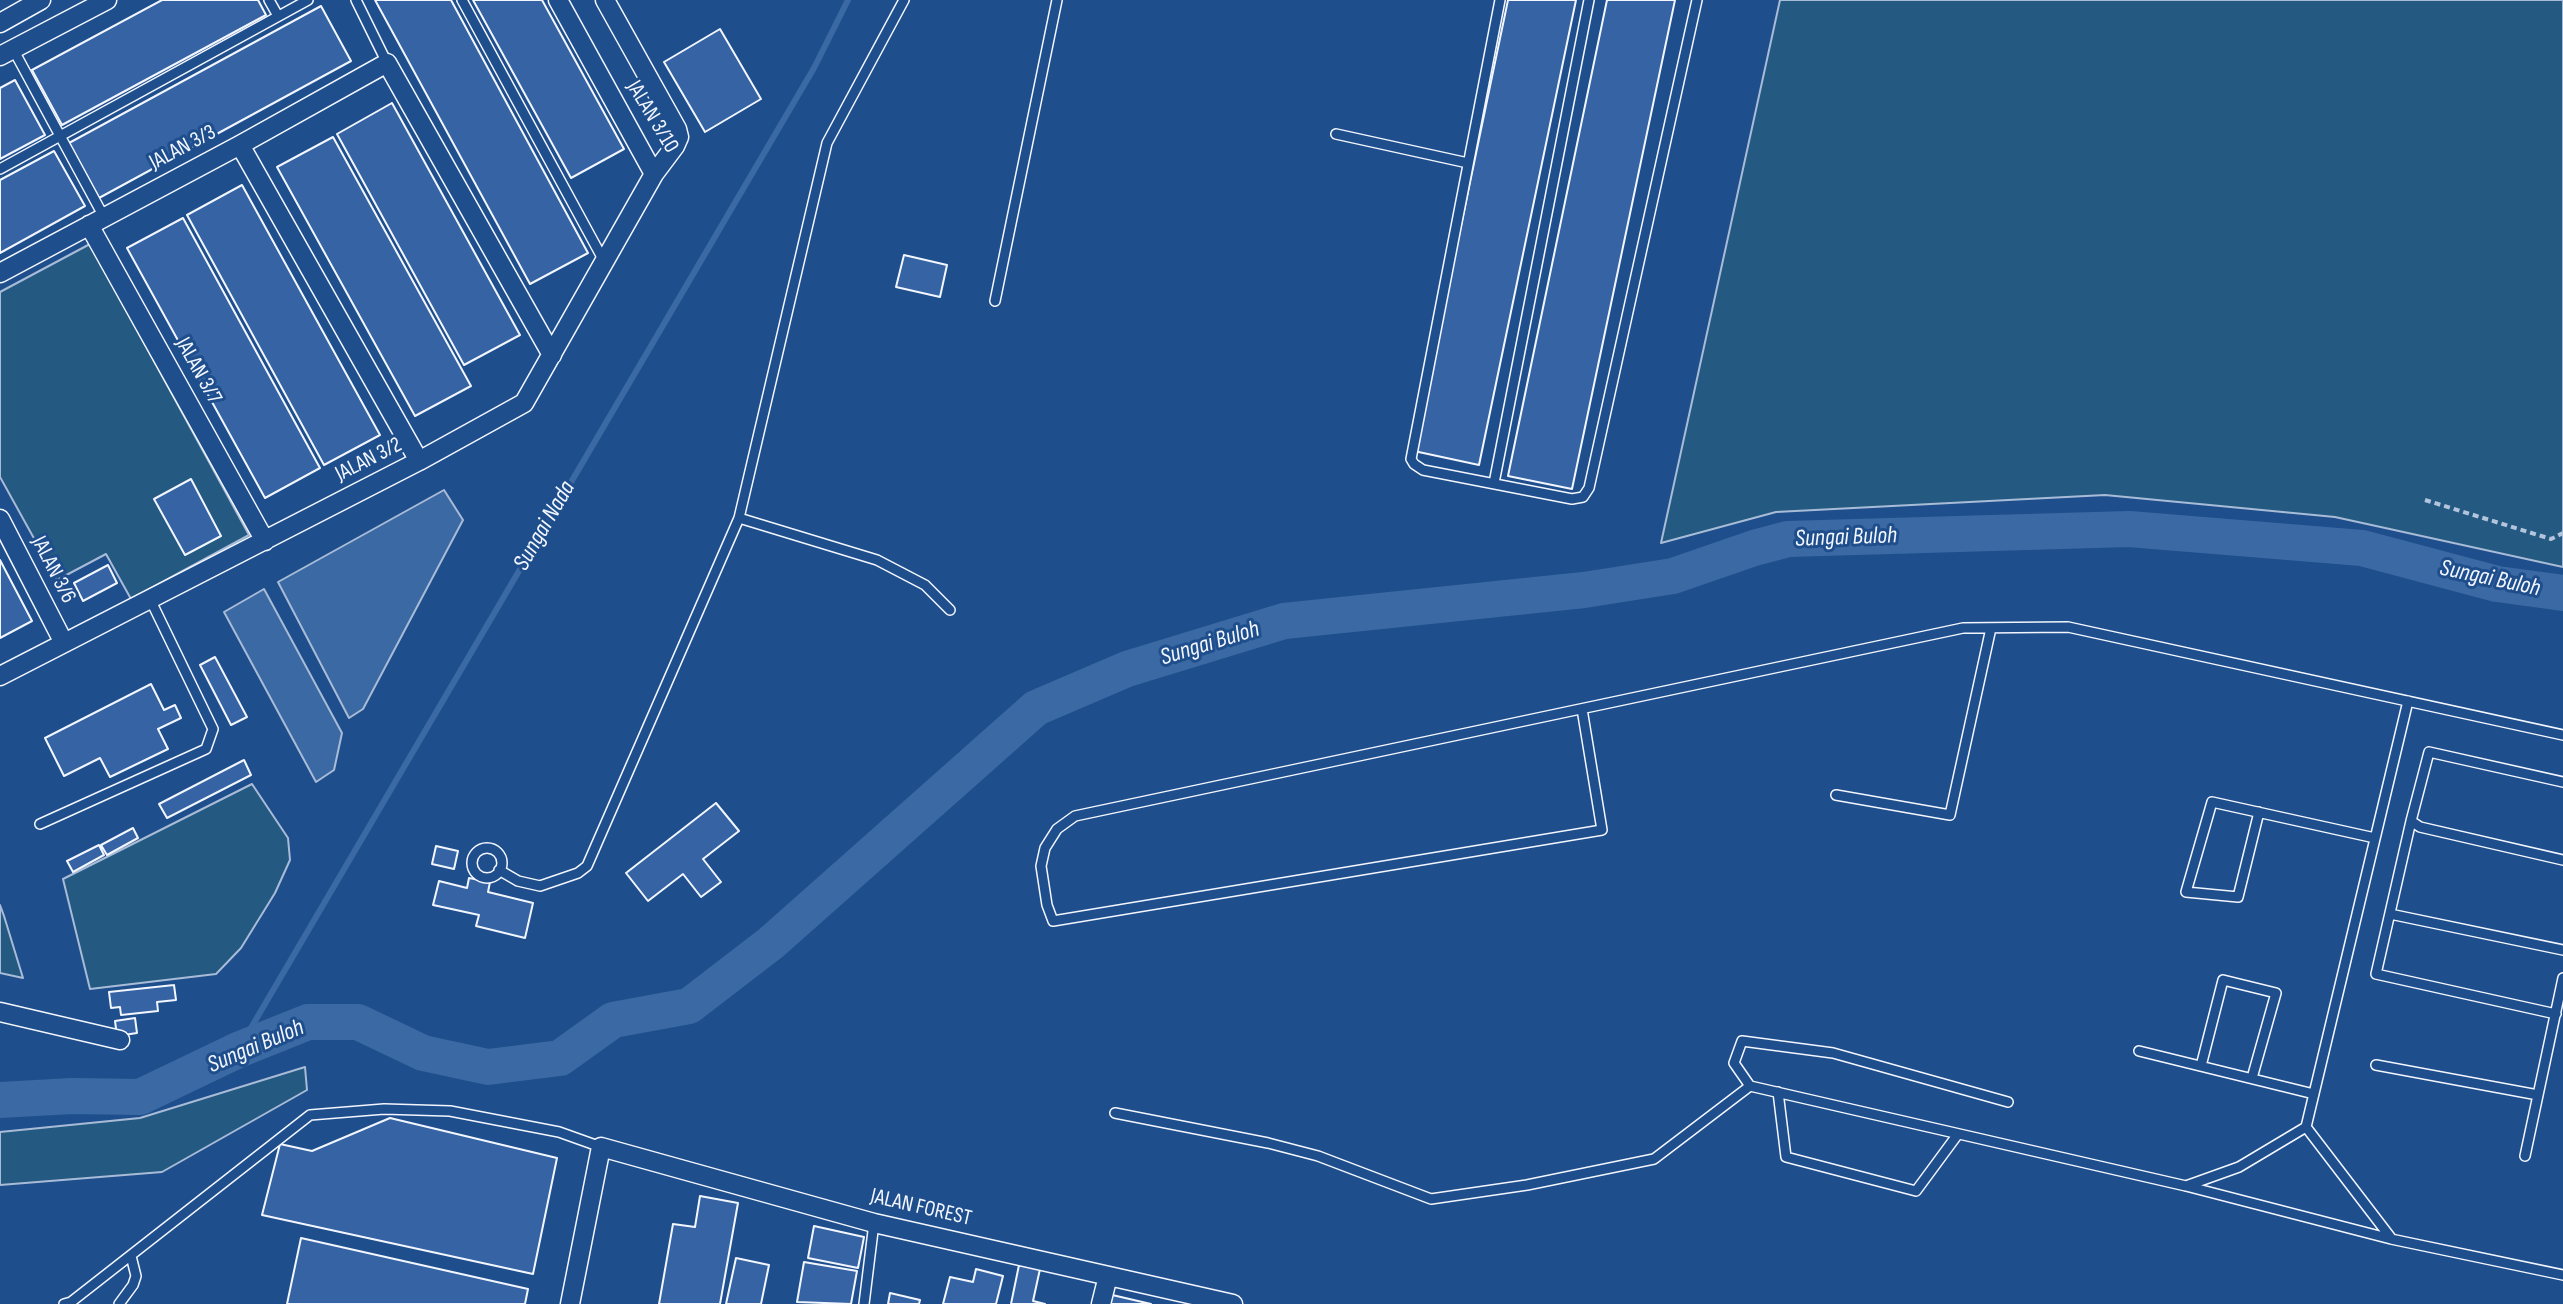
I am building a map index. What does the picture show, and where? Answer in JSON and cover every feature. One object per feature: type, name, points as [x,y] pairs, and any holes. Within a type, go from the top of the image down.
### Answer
[{"type":"street","points":[[0,23],[41,0]]},
{"type":"street","points":[[7,53],[107,0]]},
{"type":"street","name":"JALAN 3/10","points":[[558,0],[654,174],[675,146],[679,137],[677,129],[605,0]]},
{"type":"street","points":[[387,63],[552,355]]},
{"type":"street","name":"JALAN 3/3","points":[[0,273],[387,63]]},
{"type":"street","points":[[240,145],[419,461]]},
{"type":"street","name":"JALAN 3/2","points":[[0,676],[419,461],[524,403],[654,174]]},
{"type":"street","name":"JALAN 3/7","points":[[96,221],[265,541]]},
{"type":"street","name":"JALAN 3/6","points":[[0,519],[64,643]]},
{"type":"street","points":[[0,1012],[120,1040]]},
{"type":"street","points":[[570,1304],[601,1147]]},
{"type":"street","name":"JALAN FOREST","points":[[601,1147],[874,1223],[1233,1304]]},
{"type":"street","points":[[1101,1304],[1108,1276]]},
{"type":"lane","points":[[269,0],[278,16]]},
{"type":"lane","points":[[0,169],[308,0]]},
{"type":"lane","points":[[356,0],[387,63]]},
{"type":"lane","points":[[462,0],[604,262]]},
{"type":"lane","points":[[499,870],[518,881],[540,886],[578,873],[587,866],[739,518],[827,143],[904,0]]},
{"type":"lane","points":[[995,301],[1057,0]]},
{"type":"lane","points":[[1500,0],[1411,459],[1423,470],[1572,499],[1583,497],[1589,488],[1697,0]]},
{"type":"lane","points":[[1494,483],[1589,0]]},
{"type":"lane","points":[[7,53],[59,135],[96,221]]},
{"type":"lane","points":[[1336,134],[1468,163]]},
{"type":"lane","points":[[739,518],[877,560],[925,585],[950,610]]},
{"type":"lane","points":[[40,824],[206,749],[213,729],[150,599]]},
{"type":"lane","points":[[1582,709],[1602,830],[1053,921],[1047,905],[1041,866],[1045,848],[1057,829],[1075,816],[1963,628],[2068,627],[2563,735]]},
{"type":"lane","points":[[1836,795],[1950,815],[1991,628]]},
{"type":"lane","points":[[2186,1186],[2239,1167],[2306,1127],[2408,701]]},
{"type":"lane","points":[[2556,1014],[2376,974],[2429,752],[2563,782]]},
{"type":"lane","points":[[2259,812],[2238,897],[2186,892],[2212,802],[2259,812],[2375,838]]},
{"type":"lane","points":[[2411,821],[2420,827],[2563,860]]},
{"type":"lane","points":[[2390,914],[2563,950]]},
{"type":"lane","points":[[2525,1156],[2563,978]]},
{"type":"lane","points":[[2201,1066],[2223,980],[2276,993],[2252,1078]]},
{"type":"lane","points":[[2008,1102],[1833,1053],[1742,1041],[1734,1063],[1750,1086],[2186,1186],[2391,1239],[2563,1275]]},
{"type":"lane","points":[[2139,1051],[2314,1094]]},
{"type":"lane","points":[[2376,1065],[2538,1095]]},
{"type":"lane","points":[[1115,1113],[1318,1156],[1431,1199],[1527,1185],[1654,1159],[1750,1086]]},
{"type":"lane","points":[[1778,1092],[1786,1157],[1916,1191],[1958,1134]]},
{"type":"lane","points":[[64,1304],[71,1302],[131,1256],[310,1115],[384,1109],[450,1111],[559,1132],[601,1147]]},
{"type":"lane","points":[[2306,1127],[2391,1239]]},
{"type":"lane","points":[[864,1304],[874,1223]]},
{"type":"lane","points":[[119,1304],[136,1276],[131,1256]]},
{"type":"path","points":[[2425,500],[2551,539],[2563,533]]},
{"type":"shaded area","points":[[1780,0],[2563,0],[2563,567],[2335,517],[2105,495],[1776,512],[1661,543]]},
{"type":"shaded area","points":[[90,244],[249,535],[131,599],[106,554],[57,580],[0,477],[0,292]]},
{"type":"shaded area","points":[[444,490],[463,520],[363,709],[349,718],[278,582]]},
{"type":"shaded area","points":[[264,589],[342,733],[334,770],[316,782],[224,612]]},
{"type":"shaded area","points":[[252,784],[288,838],[290,860],[275,893],[241,948],[216,974],[90,989],[63,879]]},
{"type":"shaded area","points":[[0,905],[4,916],[23,978],[0,973]]},
{"type":"shaded area","points":[[305,1067],[307,1090],[162,1172],[0,1185],[0,1132],[140,1118]]},
{"type":"building","points":[[162,0],[258,0],[266,15],[62,125],[32,70]]},
{"type":"building","points":[[375,0],[451,0],[588,253],[530,284]]},
{"type":"building","points":[[473,0],[542,0],[624,149],[571,178]]},
{"type":"building","points":[[1508,0],[1576,0],[1479,465],[1414,451]]},
{"type":"building","points":[[1607,0],[1675,0],[1572,489],[1508,476]]},
{"type":"building","points":[[321,6],[351,61],[99,198],[69,143]]},
{"type":"building","points":[[720,29],[761,99],[705,132],[664,62]]},
{"type":"building","points":[[15,80],[45,135],[0,159],[0,88]]},
{"type":"building","points":[[392,103],[520,335],[464,365],[337,134]]},
{"type":"building","points":[[333,137],[471,386],[415,416],[277,167]]},
{"type":"building","points":[[54,151],[85,206],[0,253],[0,180]]},
{"type":"building","points":[[242,185],[380,435],[324,465],[187,215]]},
{"type":"building","points":[[183,218],[320,468],[265,498],[127,248]]},
{"type":"building","points":[[904,255],[947,265],[940,297],[896,287]]},
{"type":"building","points":[[191,479],[221,536],[185,555],[154,499]]},
{"type":"building","points":[[0,560],[32,621],[0,638]]},
{"type":"building","points":[[108,565],[117,583],[83,601],[74,583]]},
{"type":"building","points":[[215,657],[247,717],[231,725],[200,665]]},
{"type":"building","points":[[151,684],[164,710],[175,705],[181,718],[158,729],[168,749],[110,777],[100,758],[64,776],[45,738]]},
{"type":"building","points":[[244,760],[251,775],[167,818],[159,804]]},
{"type":"building","points":[[716,803],[739,831],[703,859],[721,882],[701,897],[683,874],[648,901],[626,873]]},
{"type":"building","points":[[133,828],[138,838],[107,855],[101,845]]},
{"type":"building","points":[[99,845],[104,855],[73,872],[67,861]]},
{"type":"building","points":[[436,846],[458,851],[454,869],[432,864]]},
{"type":"building","points":[[469,878],[490,882],[488,892],[533,903],[525,938],[476,926],[479,915],[433,905],[439,881],[467,888]]},
{"type":"building","points":[[174,985],[176,1000],[157,1002],[158,1011],[121,1015],[120,1007],[111,1008],[109,992]]},
{"type":"building","points":[[135,1018],[137,1033],[117,1036],[115,1021]]},
{"type":"building","points":[[390,1118],[557,1158],[533,1274],[262,1215],[280,1144],[312,1151]]},
{"type":"building","points":[[700,1196],[738,1203],[720,1304],[659,1304],[673,1224],[695,1227]]},
{"type":"building","points":[[814,1226],[864,1237],[858,1268],[808,1258]]},
{"type":"building","points":[[301,1238],[528,1289],[525,1304],[287,1304]]},
{"type":"building","points":[[736,1258],[769,1265],[761,1304],[726,1304]]},
{"type":"building","points":[[804,1262],[857,1271],[851,1304],[797,1302]]},
{"type":"building","points":[[1019,1265],[1040,1269],[1033,1301],[1045,1304],[1011,1304]]},
{"type":"building","points":[[976,1269],[1003,1276],[996,1304],[943,1304],[950,1277],[973,1282]]},
{"type":"building","points":[[890,1293],[920,1300],[919,1304],[888,1304]]},
{"type":"building","points":[[1108,1294],[1151,1304],[1105,1304]]},
{"type":"waterway","name":"Sungai Nada","points":[[238,1050],[814,68],[848,0]]},
{"type":"waterway","name":"Sungai Buloh","points":[[0,1100],[72,1096],[140,1097],[238,1050],[308,1022],[358,1022],[423,1053],[488,1067],[560,1058],[613,1020],[689,1006],[771,943],[1036,708],[1127,669],[1284,621],[1584,590],[1673,576],[1788,539],[2129,529],[2362,548],[2497,584],[2563,593]]}]
